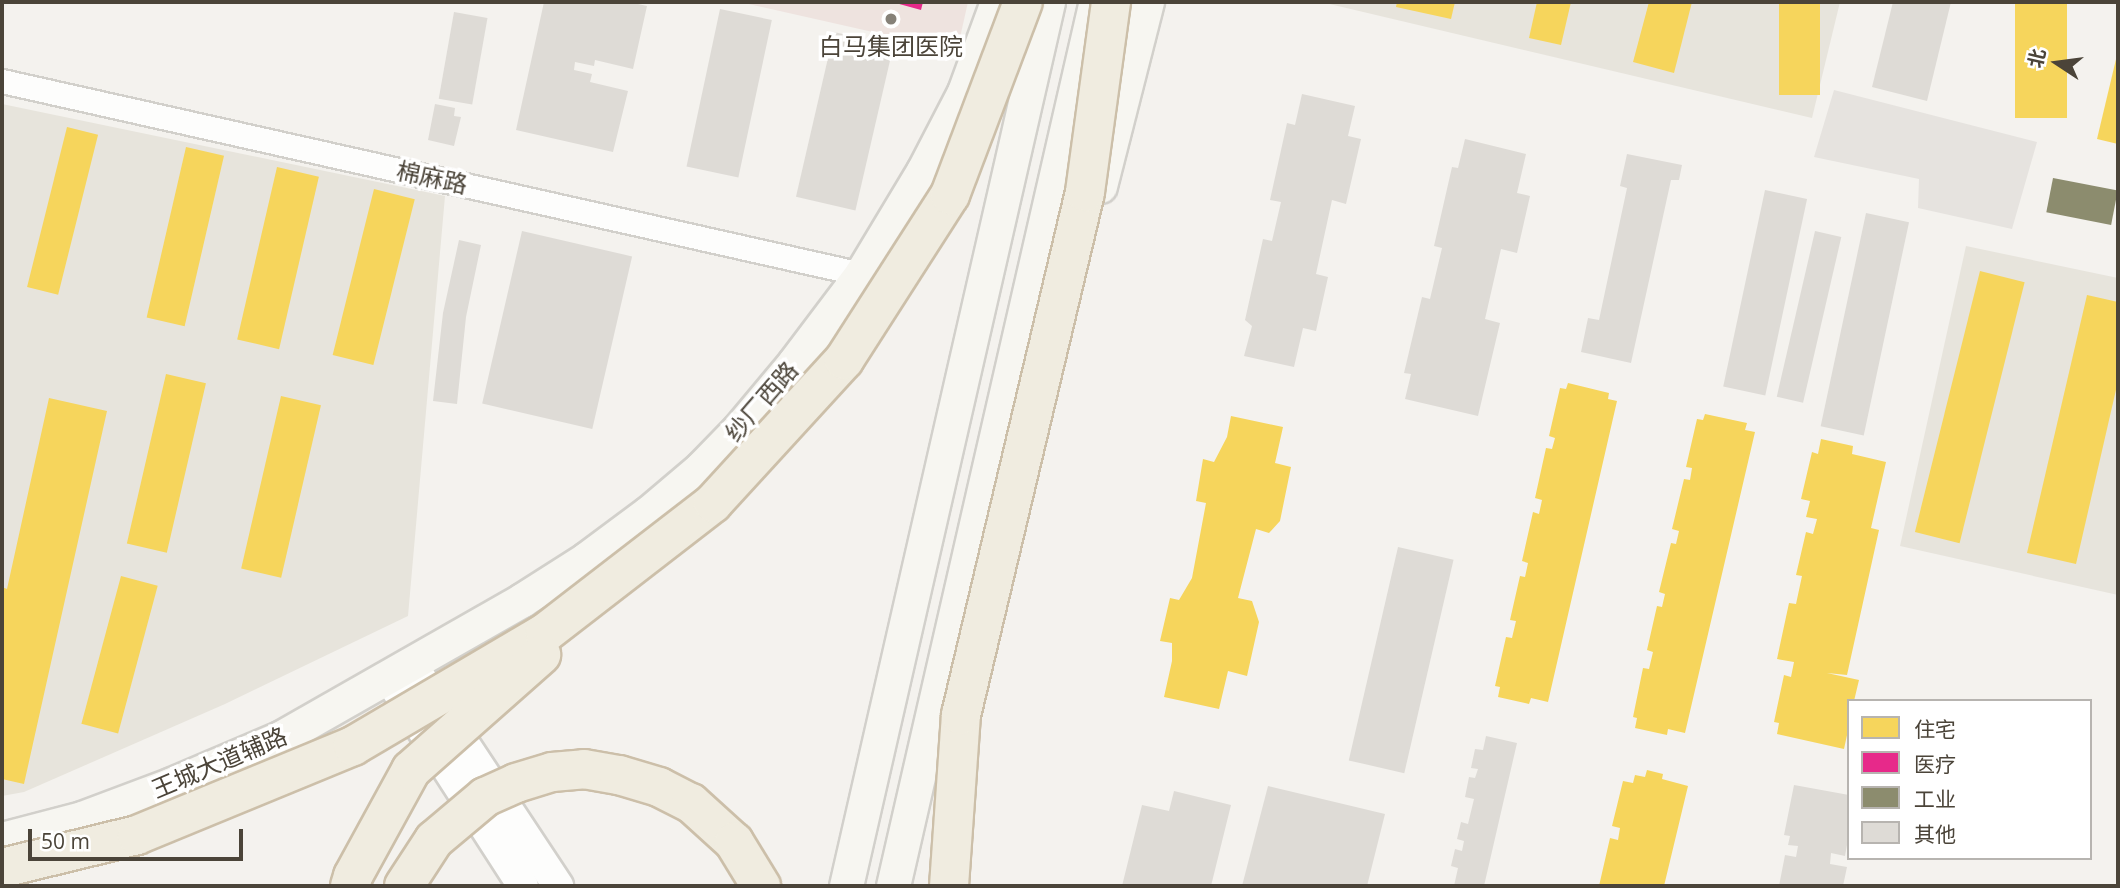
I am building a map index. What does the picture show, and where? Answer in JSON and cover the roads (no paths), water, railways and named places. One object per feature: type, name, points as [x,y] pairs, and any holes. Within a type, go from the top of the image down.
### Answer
[{"type":"highway","points":[[350,886],[411,770],[713,503],[844,360],[950,195],[1023,2]]},
{"type":"highway","points":[[949,886],[961,715],[1085,192],[1111,2]]},
{"type":"highway","points":[[2,868],[37,862],[137,835],[353,746],[545,633],[713,503]]},
{"type":"highway","points":[[404,886],[434,840],[485,797],[516,783],[552,772],[584,769],[619,775],[659,787],[691,803],[734,842],[761,886]]},
{"type":"main road","name":"纱厂西路","points":[[400,671],[586,559],[648,513],[701,468],[794,363],[861,274],[923,171],[964,92],[997,2]]},
{"type":"main road","points":[[846,886],[1048,2]]},
{"type":"main road","points":[[894,886],[1096,2]]},
{"type":"main road","points":[[932,886],[1068,313],[1147,2]]},
{"type":"main road","name":"王城大道辅路","points":[[2,839],[82,818],[172,784],[282,737],[400,671]]},
{"type":"street","name":"棉麻路","points":[[2,81],[861,274]]},
{"type":"street","points":[[400,671],[523,886]]},
{"type":"street","points":[[400,671],[558,886]]},
{"type":"place","name":"白马集团医院","points":[[891,19]]}]
